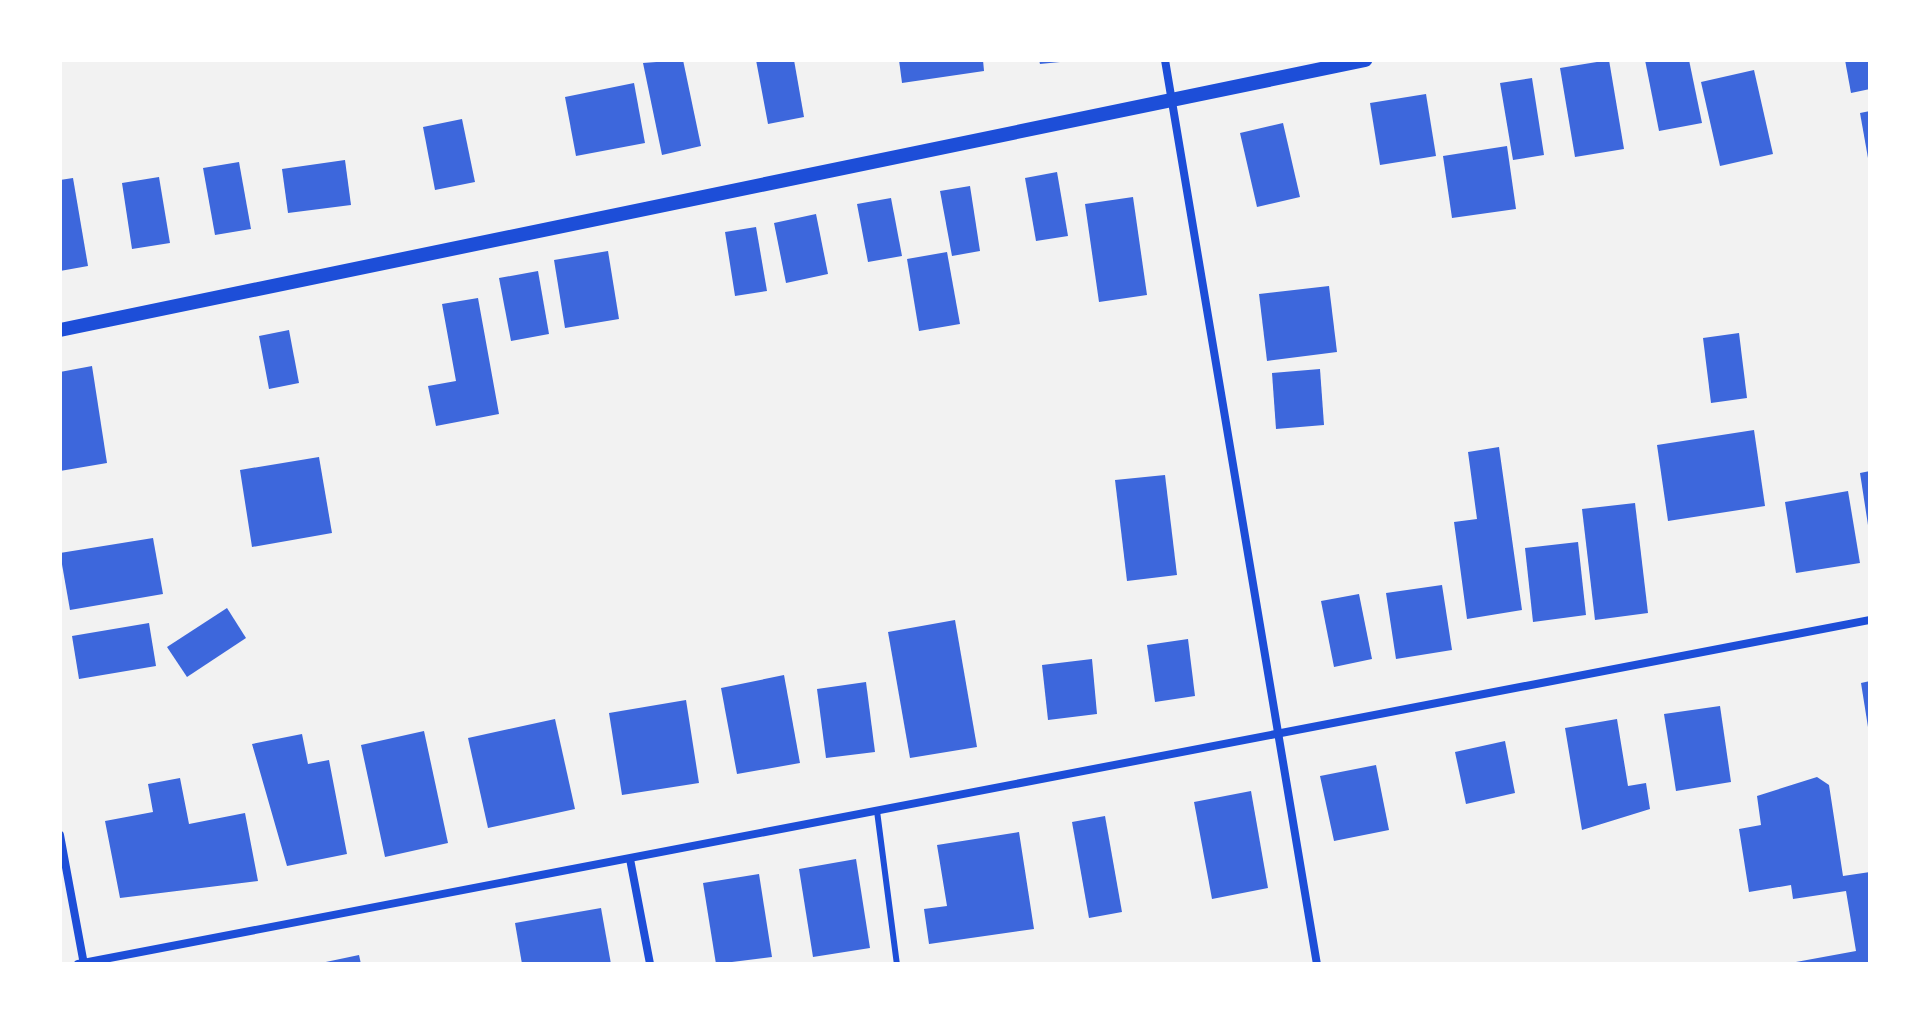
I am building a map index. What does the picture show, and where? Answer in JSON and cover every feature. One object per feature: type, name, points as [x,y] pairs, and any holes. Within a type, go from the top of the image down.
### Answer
[{"type":"street","points":[[1165,60],[1275,734],[1317,964]]},
{"type":"street","points":[[60,330],[1365,60]]},
{"type":"street","points":[[60,835],[82,964],[1870,620]]},
{"type":"street","points":[[630,859],[650,964]]},
{"type":"lane","points":[[877,811],[897,964]]},
{"type":"building","points":[[683,60],[701,146],[662,155],[643,63]]},
{"type":"building","points":[[756,60],[794,60],[804,117],[768,124]]},
{"type":"building","points":[[899,60],[983,60],[984,71],[902,83]]},
{"type":"building","points":[[1039,60],[1060,60],[1060,62],[1040,64]]},
{"type":"building","points":[[1609,60],[1624,149],[1575,157],[1560,68]]},
{"type":"building","points":[[1645,60],[1689,60],[1702,123],[1659,131]]},
{"type":"building","points":[[1845,60],[1870,60],[1870,89],[1851,93]]},
{"type":"building","points":[[1754,70],[1773,154],[1720,166],[1701,82]]},
{"type":"building","points":[[1532,78],[1544,155],[1513,160],[1500,83]]},
{"type":"building","points":[[634,83],[645,143],[576,156],[565,97]]},
{"type":"building","points":[[1426,94],[1436,156],[1380,165],[1370,103]]},
{"type":"building","points":[[1870,111],[1870,158],[1868,158],[1860,113]]},
{"type":"building","points":[[462,119],[475,182],[435,190],[423,127]]},
{"type":"building","points":[[1283,123],[1300,197],[1257,207],[1240,133]]},
{"type":"building","points":[[1507,146],[1516,209],[1452,218],[1443,156]]},
{"type":"building","points":[[345,160],[351,205],[288,213],[282,169]]},
{"type":"building","points":[[239,162],[251,229],[215,235],[203,168]]},
{"type":"building","points":[[1057,172],[1068,236],[1036,241],[1025,178]]},
{"type":"building","points":[[159,177],[170,243],[132,249],[122,183]]},
{"type":"building","points":[[73,178],[88,266],[60,271],[60,180]]},
{"type":"building","points":[[970,186],[980,251],[952,256],[940,191]]},
{"type":"building","points":[[1133,197],[1147,295],[1099,302],[1085,204]]},
{"type":"building","points":[[891,198],[902,256],[868,262],[857,204]]},
{"type":"building","points":[[816,214],[828,274],[786,283],[774,223]]},
{"type":"building","points":[[756,227],[767,291],[735,296],[725,232]]},
{"type":"building","points":[[608,251],[619,319],[565,328],[554,260]]},
{"type":"building","points":[[947,252],[960,324],[919,331],[907,259]]},
{"type":"building","points":[[538,271],[549,334],[511,341],[499,278]]},
{"type":"building","points":[[1329,286],[1337,352],[1267,361],[1259,294]]},
{"type":"building","points":[[478,298],[499,414],[436,426],[428,386],[456,381],[442,304]]},
{"type":"building","points":[[289,330],[299,383],[269,389],[259,336]]},
{"type":"building","points":[[1739,333],[1747,398],[1711,403],[1703,338]]},
{"type":"building","points":[[92,366],[107,463],[60,471],[60,372]]},
{"type":"building","points":[[1320,369],[1324,425],[1276,429],[1272,373]]},
{"type":"building","points":[[1754,430],[1765,506],[1668,521],[1657,445]]},
{"type":"building","points":[[1499,447],[1522,610],[1467,619],[1454,522],[1477,519],[1468,452]]},
{"type":"building","points":[[319,457],[332,533],[252,547],[240,470]]},
{"type":"building","points":[[1870,471],[1870,525],[1868,525],[1860,473]]},
{"type":"building","points":[[1165,475],[1177,575],[1127,581],[1115,480]]},
{"type":"building","points":[[1848,491],[1860,563],[1796,573],[1785,502]]},
{"type":"building","points":[[1635,503],[1648,613],[1595,620],[1582,509]]},
{"type":"building","points":[[153,538],[163,594],[70,610],[60,553]]},
{"type":"building","points":[[1578,542],[1586,615],[1533,622],[1525,548]]},
{"type":"building","points":[[1442,585],[1452,650],[1396,659],[1386,593]]},
{"type":"building","points":[[1359,594],[1372,659],[1334,667],[1321,601]]},
{"type":"building","points":[[227,608],[246,638],[187,677],[167,647]]},
{"type":"building","points":[[955,620],[977,747],[910,758],[888,632]]},
{"type":"building","points":[[149,623],[156,666],[79,679],[72,636]]},
{"type":"building","points":[[1188,639],[1195,696],[1155,702],[1147,645]]},
{"type":"building","points":[[1092,659],[1097,714],[1048,720],[1042,665]]},
{"type":"building","points":[[784,675],[800,763],[737,774],[721,688]]},
{"type":"building","points":[[1870,681],[1870,727],[1868,727],[1861,683]]},
{"type":"building","points":[[866,682],[875,752],[826,758],[817,689]]},
{"type":"building","points":[[686,700],[699,783],[622,795],[609,713]]},
{"type":"building","points":[[1720,706],[1731,782],[1676,791],[1664,714]]},
{"type":"building","points":[[555,719],[575,809],[488,828],[468,738]]},
{"type":"building","points":[[1617,719],[1628,786],[1646,783],[1650,809],[1582,830],[1565,728]]},
{"type":"building","points":[[424,731],[448,843],[385,857],[361,745]]},
{"type":"building","points":[[302,734],[308,764],[329,760],[347,854],[287,866],[252,744]]},
{"type":"building","points":[[1505,741],[1515,793],[1466,804],[1455,752]]},
{"type":"building","points":[[1376,765],[1389,830],[1334,841],[1320,776]]},
{"type":"building","points":[[1817,777],[1829,785],[1843,876],[1870,872],[1870,964],[1785,964],[1856,951],[1846,891],[1793,899],[1791,885],[1749,892],[1739,829],[1761,825],[1757,796]]},
{"type":"building","points":[[180,778],[189,824],[245,813],[258,881],[120,898],[105,821],[153,812],[148,784]]},
{"type":"building","points":[[1251,791],[1268,888],[1212,899],[1194,802]]},
{"type":"building","points":[[1105,816],[1122,912],[1089,918],[1072,822]]},
{"type":"building","points":[[1019,832],[1034,929],[929,944],[924,909],[947,906],[937,845]]},
{"type":"building","points":[[856,859],[870,948],[813,957],[799,869]]},
{"type":"building","points":[[759,874],[772,957],[716,964],[703,883]]},
{"type":"building","points":[[601,908],[611,964],[522,964],[515,923]]},
{"type":"building","points":[[359,955],[361,964],[321,964],[321,963]]}]
